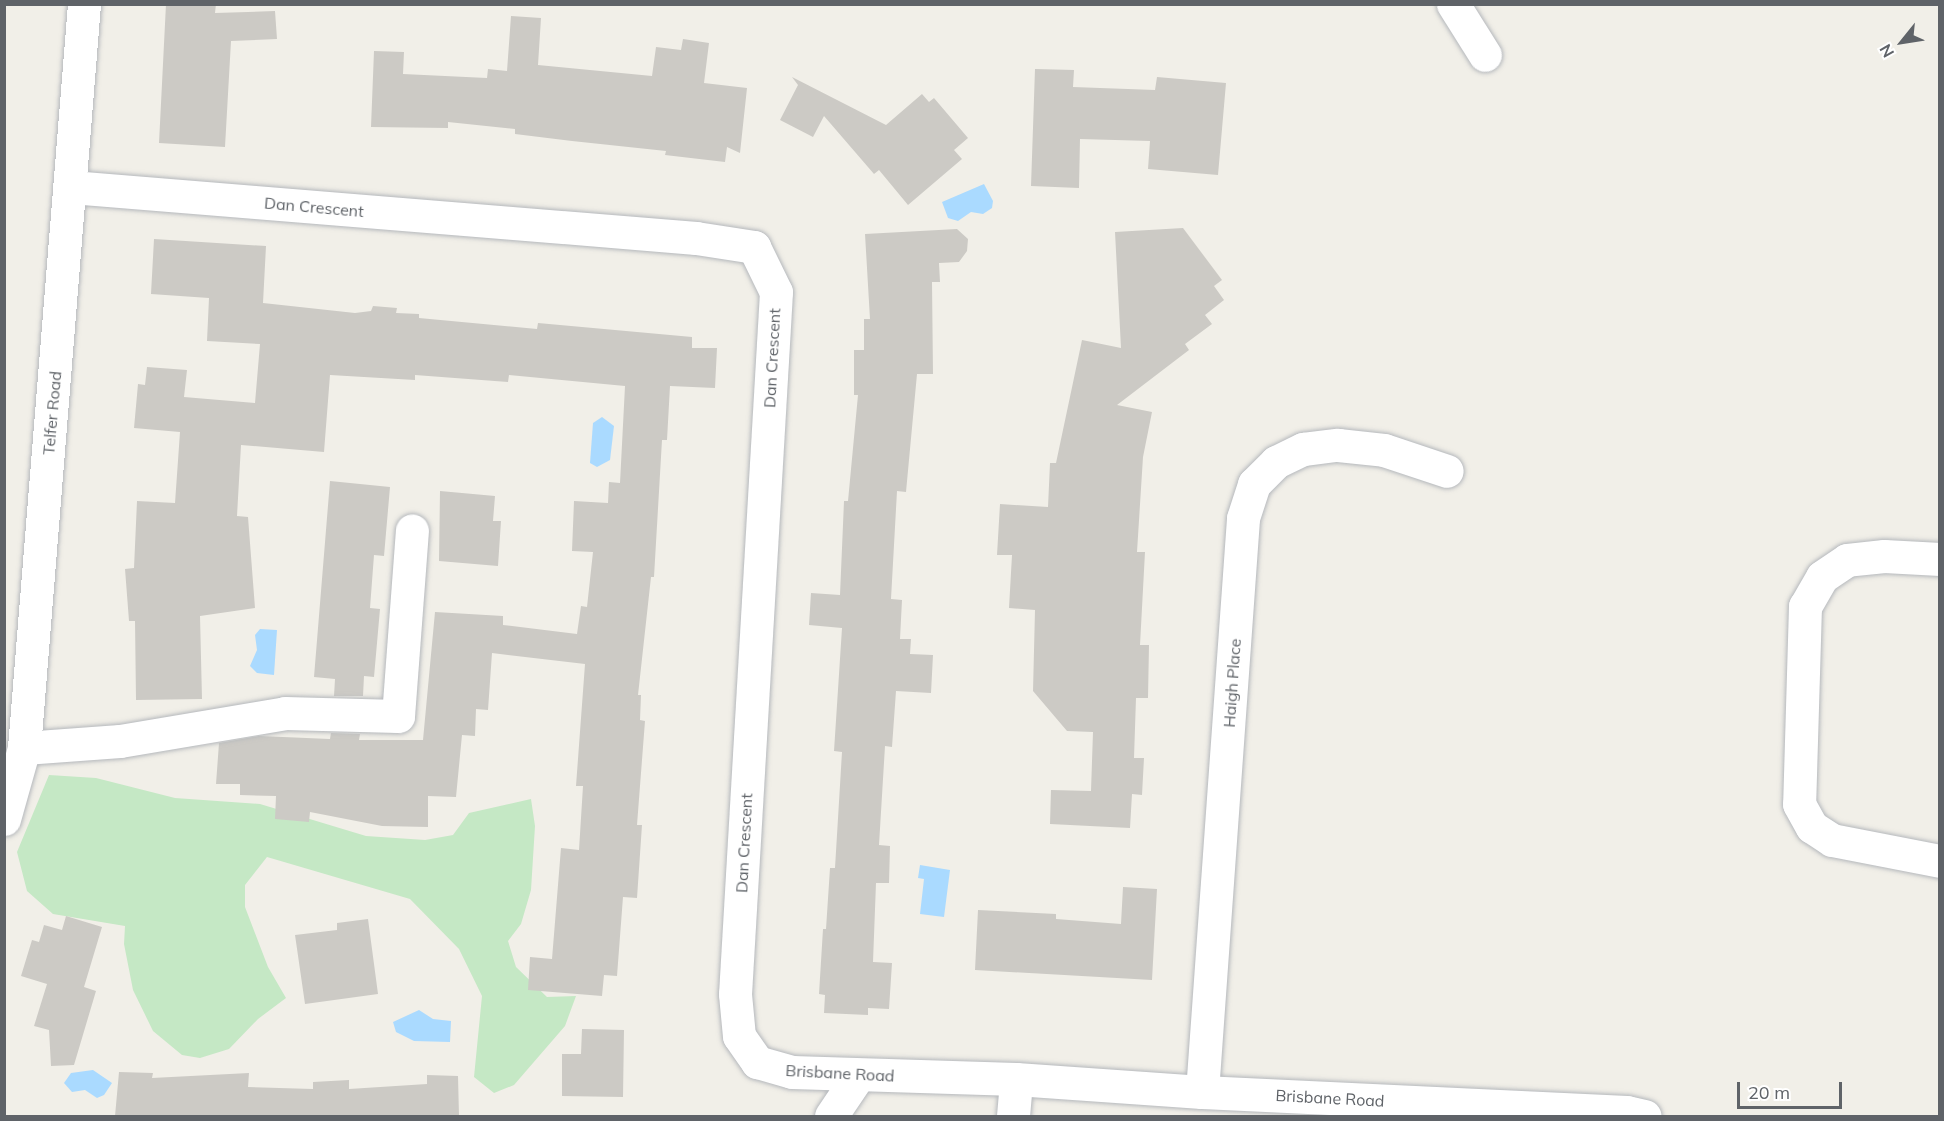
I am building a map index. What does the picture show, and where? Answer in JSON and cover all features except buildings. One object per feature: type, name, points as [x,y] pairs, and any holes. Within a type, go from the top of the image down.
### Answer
[{"type":"street","name":"Telfer Road","points":[[4,819],[24,747],[84,4]]},
{"type":"street","points":[[1454,4],[1485,55]]},
{"type":"street","name":"Dan Crescent","points":[[71,186],[696,238],[754,248],[776,292],[735,994],[739,1035],[745,1048]]},
{"type":"street","name":"Haigh Place","points":[[1202,1092],[1243,518],[1254,484],[1276,462],[1303,449],[1338,444],[1384,450],[1447,471]]},
{"type":"street","points":[[24,747],[120,741],[285,713],[398,716],[412,531]]},
{"type":"street","points":[[1940,559],[1884,556],[1846,560],[1822,577],[1805,606],[1799,804],[1812,827],[1832,840],[1940,861]]},
{"type":"street","name":"Brisbane Road","points":[[745,1048],[757,1062],[773,1069],[858,1076],[1016,1079],[1202,1092],[1627,1112],[1645,1116]]},
{"type":"street","points":[[831,1116],[858,1076]]},
{"type":"street","points":[[1014,1116],[1016,1079]]},
{"type":"green space","points":[[49,775],[96,778],[175,798],[260,804],[366,836],[425,840],[453,835],[469,813],[531,799],[535,826],[531,890],[521,924],[508,941],[516,967],[547,997],[576,996],[565,1026],[514,1085],[494,1093],[474,1077],[482,996],[459,949],[410,899],[267,857],[245,885],[245,907],[268,967],[286,998],[258,1019],[229,1049],[200,1058],[182,1055],[153,1031],[133,990],[124,944],[125,926],[53,914],[27,891],[17,852]]},
{"type":"water","points":[[984,184],[993,201],[992,208],[983,214],[971,212],[958,221],[948,218],[942,202]]},
{"type":"water","points":[[602,417],[614,426],[610,460],[597,467],[590,463],[593,423]]},
{"type":"water","points":[[260,629],[277,630],[274,675],[257,673],[250,666],[257,650],[255,635]]},
{"type":"water","points":[[920,865],[950,870],[944,917],[920,914],[924,879],[918,878]]},
{"type":"water","points":[[419,1010],[433,1019],[451,1021],[450,1042],[414,1041],[396,1032],[393,1022]]},
{"type":"water","points":[[93,1070],[112,1083],[104,1095],[97,1098],[85,1090],[72,1092],[64,1083],[71,1073]]}]
